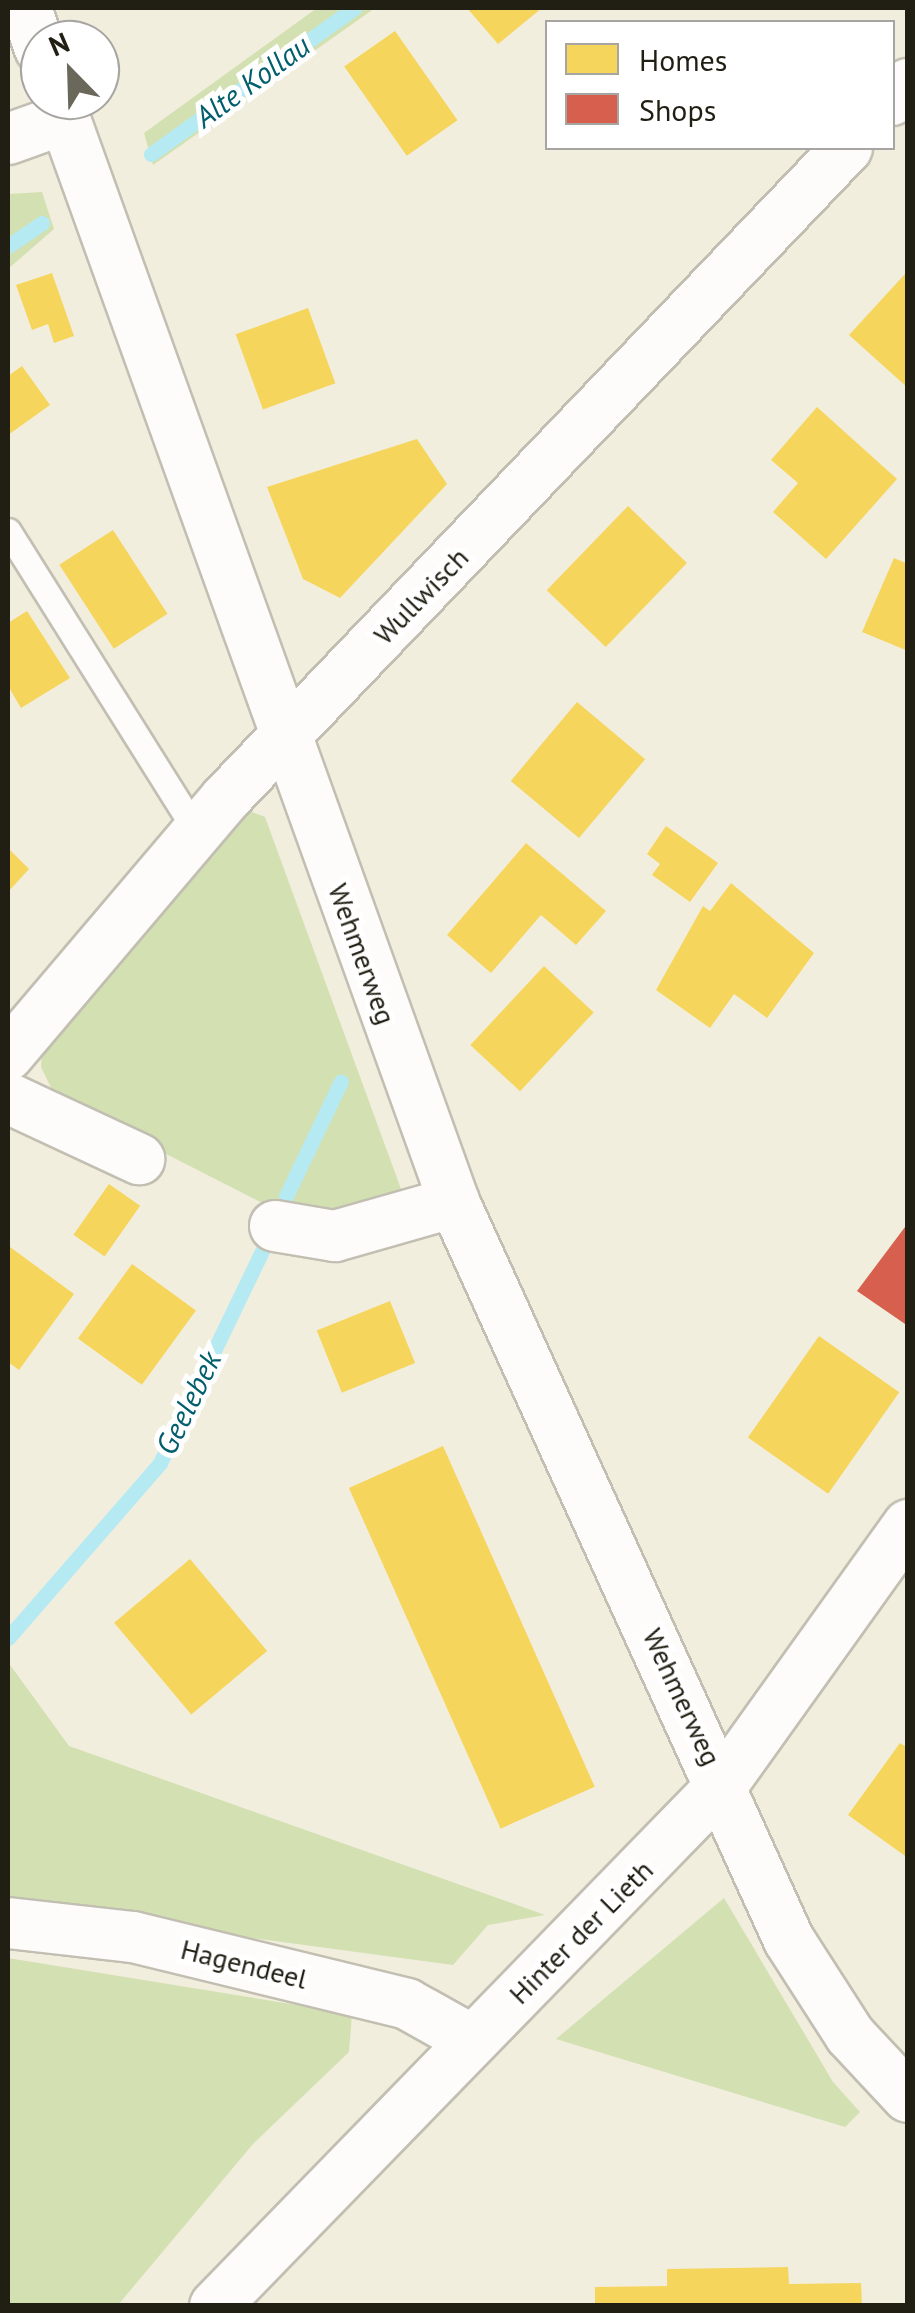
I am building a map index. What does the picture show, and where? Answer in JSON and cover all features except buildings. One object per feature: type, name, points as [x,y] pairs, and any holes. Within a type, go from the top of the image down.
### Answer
[{"type":"street","points":[[8,139],[42,120]]},
{"type":"street","name":"Wehmerweg","points":[[65,120],[283,739],[454,1202],[722,1785]]},
{"type":"street","name":"Wullwisch","points":[[8,1055],[197,832],[283,739],[845,150]]},
{"type":"street","points":[[8,1098],[139,1159]]},
{"type":"street","points":[[275,1226],[336,1236],[454,1202]]},
{"type":"street","name":"Hinter der Lieth","points":[[215,2306],[470,2039],[600,1919],[722,1785],[908,1526]]},
{"type":"street","points":[[722,1785],[790,1940],[850,2035],[908,2096]]},
{"type":"street","name":"Hagendeel","points":[[8,1924],[133,1937],[407,2004],[470,2039]]},
{"type":"lane","points":[[8,531],[197,832]]},
{"type":"green space","points":[[317,8],[375,8],[153,165],[144,133]]},
{"type":"green space","points":[[42,192],[54,229],[8,269],[8,194]]},
{"type":"green space","points":[[252,812],[265,817],[401,1189],[329,1218],[270,1207],[56,1098],[41,1067],[43,1038],[236,818]]},
{"type":"green space","points":[[8,1662],[69,1746],[545,1915],[488,1925],[453,1965],[8,1905]]},
{"type":"green space","points":[[724,1898],[833,2082],[860,2112],[845,2127],[556,2039]]},
{"type":"green space","points":[[8,1958],[352,2014],[349,2052],[253,2144],[118,2305],[8,2305]]},
{"type":"waterway","name":"Alte Kollau","points":[[151,154],[354,8]]},
{"type":"waterway","name":"Alte Kollau","points":[[8,246],[42,223]]},
{"type":"waterway","name":"Geelebek","points":[[286,1196],[341,1081]]},
{"type":"waterway","name":"Geelebek","points":[[8,1638],[160,1463],[266,1243]]}]
